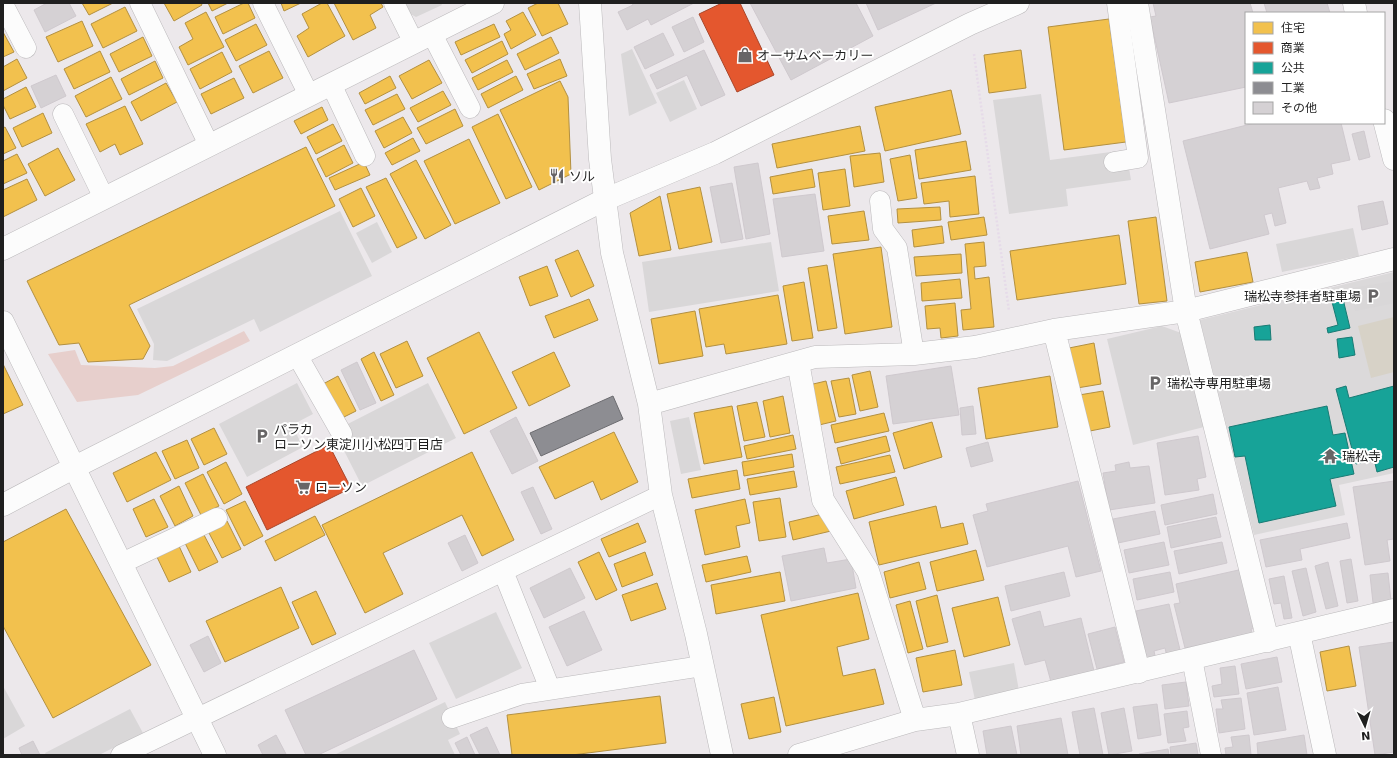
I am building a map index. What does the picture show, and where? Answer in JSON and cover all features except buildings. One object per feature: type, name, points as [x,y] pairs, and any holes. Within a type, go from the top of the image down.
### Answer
[{"type":"street","points":[[3,249],[493,3]]},
{"type":"street","points":[[590,3],[604,200],[612,252],[649,404],[661,495],[722,755]]},
{"type":"street","points":[[3,505],[75,467],[604,200],[715,153],[970,24],[1018,3]]},
{"type":"street","points":[[1137,3],[1186,311],[1268,641]]},
{"type":"street","points":[[1385,124],[1394,159]]},
{"type":"street","points":[[649,404],[815,357],[914,354],[975,347],[1054,330],[1186,311],[1394,259]]},
{"type":"street","points":[[3,322],[215,755]]},
{"type":"street","points":[[1054,330],[1139,672]]},
{"type":"street","points":[[798,362],[822,500],[868,571],[915,720]]},
{"type":"street","points":[[799,755],[915,720],[959,714],[1394,610]]},
{"type":"street","points":[[1299,633],[1325,755]]},
{"type":"street","points":[[959,714],[968,755]]},
{"type":"lane","points":[[140,3],[209,145]]},
{"type":"lane","points":[[263,3],[309,95]]},
{"type":"lane","points":[[394,3],[423,38],[470,108]]},
{"type":"lane","points":[[1114,162],[1138,158],[1117,3]]},
{"type":"lane","points":[[3,4],[26,48]]},
{"type":"lane","points":[[331,84],[365,156]]},
{"type":"lane","points":[[63,114],[104,198]]},
{"type":"lane","points":[[880,201],[883,229],[897,248],[914,354]]},
{"type":"lane","points":[[296,355],[342,434]]},
{"type":"lane","points":[[121,755],[197,717],[661,495]]},
{"type":"lane","points":[[122,563],[218,518]]},
{"type":"lane","points":[[503,571],[550,689]]},
{"type":"lane","points":[[1192,659],[1211,755]]},
{"type":"lane","points":[[452,718],[522,694],[702,666]]},
{"type":"path","points":[[970,24],[1013,339]]},
{"type":"shaded area","points":[[399,3],[441,3],[442,5],[416,17],[403,10]]},
{"type":"shaded area","points":[[632,49],[657,103],[629,116],[621,54]]},
{"type":"shaded area","points":[[684,80],[697,109],[670,122],[656,93]]},
{"type":"shaded area","points":[[1041,94],[1050,160],[1126,150],[1131,180],[1066,189],[1068,206],[1009,214],[993,100]]},
{"type":"shaded area","points":[[340,211],[372,276],[260,332],[254,319],[167,361],[153,360],[154,344],[137,309]]},
{"type":"shaded area","points":[[377,222],[392,252],[372,263],[356,233]]},
{"type":"shaded area","points":[[1353,228],[1359,256],[1282,272],[1276,244]]},
{"type":"shaded area","points":[[771,242],[779,291],[649,312],[642,262]]},
{"type":"shaded area","points":[[1394,272],[1394,473],[1339,485],[1345,515],[1254,535],[1200,320]]},
{"type":"shaded area","name":"瑞松寺参拝者駐車場","points":[[1394,281],[1394,303],[1355,311],[1351,288]]},
{"type":"shaded area","points":[[1394,317],[1394,372],[1371,378],[1358,326]]},
{"type":"shaded area","name":"瑞松寺専用駐車場","points":[[1162,326],[1181,333],[1204,427],[1133,445],[1107,339]]},
{"type":"shaded area","points":[[244,331],[250,341],[138,395],[77,402],[48,354],[75,350],[81,365],[155,368],[173,366]]},
{"type":"shaded area","name":"パラカ ローソン東淀川小松四丁目店","points":[[297,383],[313,414],[292,425],[303,447],[247,477],[219,424]]},
{"type":"shaded area","points":[[428,383],[456,438],[362,486],[334,431]]},
{"type":"shaded area","points":[[689,417],[701,470],[681,474],[670,421]]},
{"type":"shaded area","points":[[496,612],[522,668],[456,699],[429,643]]},
{"type":"shaded area","points":[[1014,663],[1019,691],[975,700],[969,672]]},
{"type":"shaded area","points":[[3,686],[25,726],[3,739]]},
{"type":"shaded area","points":[[445,702],[460,734],[448,740],[455,755],[334,755]]},
{"type":"shaded area","points":[[130,709],[143,733],[99,755],[46,755],[45,753]]},
{"type":"place","name":"オーサムベーカリー","points":[[745,55]]},
{"type":"place","name":"ソル","points":[[557,176]]},
{"type":"place","name":"瑞松寺参拝者駐車場","points":[[1373,296]]},
{"type":"place","name":"瑞松寺専用駐車場","points":[[1155,383]]},
{"type":"place","name":"パラカ ローソン東淀川小松四丁目店","points":[[262,436]]},
{"type":"place","name":"瑞松寺","points":[[1330,456]]},
{"type":"place","name":"ローソン","points":[[303,487]]}]
